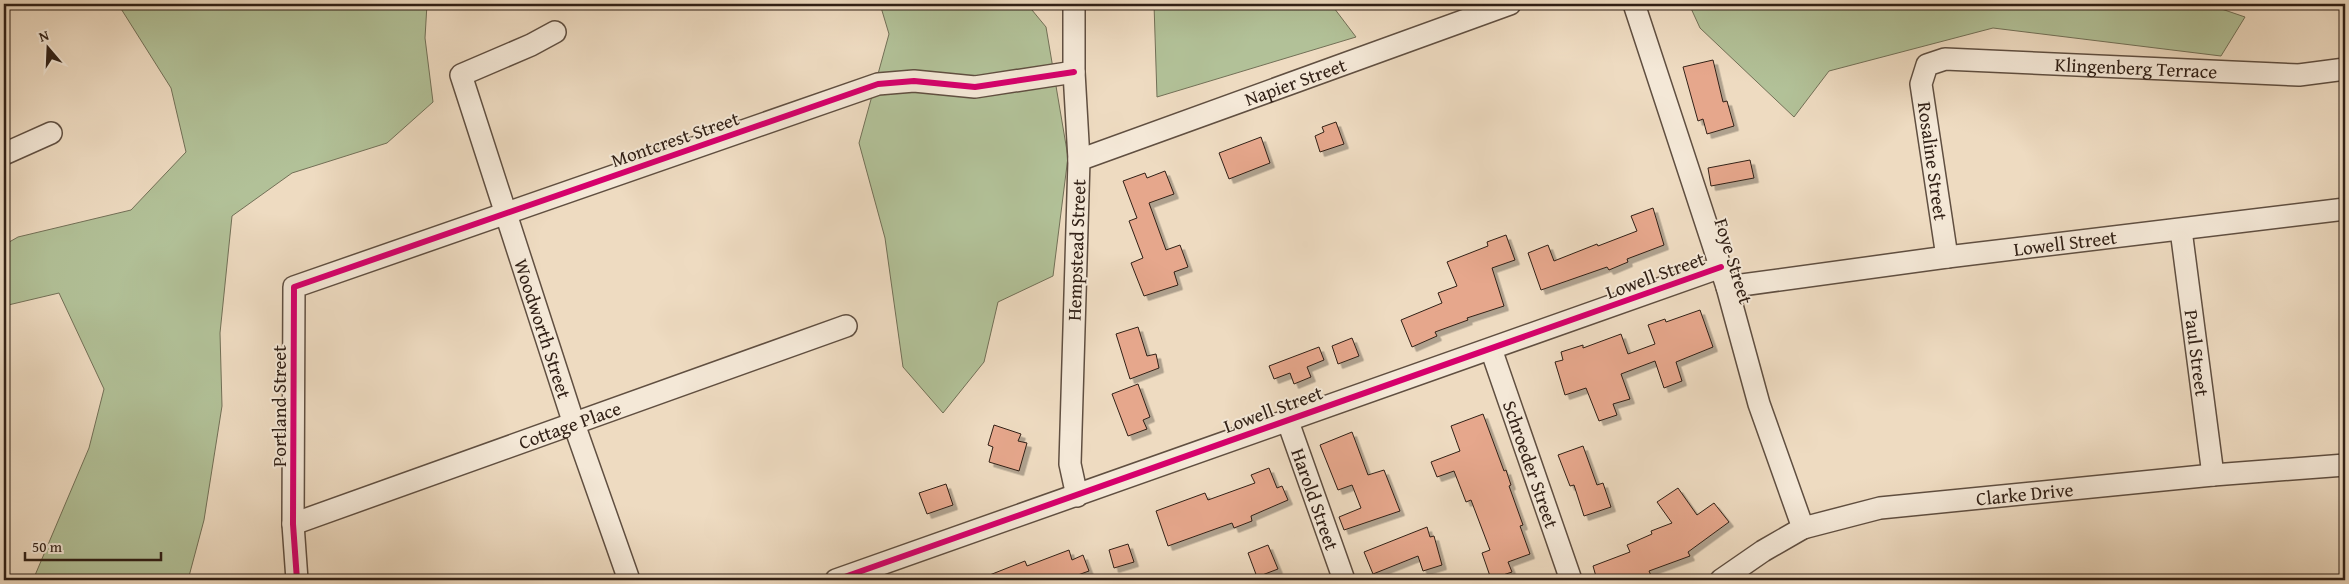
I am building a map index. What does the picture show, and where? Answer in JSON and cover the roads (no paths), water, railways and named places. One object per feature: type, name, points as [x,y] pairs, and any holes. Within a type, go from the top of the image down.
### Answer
[{"type":"street","name":"Hempstead Street","points":[[1074,4],[1074,72],[1079,160],[1070,464],[1077,496]]},
{"type":"street","name":"Napier Street","points":[[1079,160],[1510,4]]},
{"type":"street","name":"Foye Street","points":[[1634,4],[1724,277],[1759,404],[1803,528]]},
{"type":"street","name":"Woodworth Street","points":[[555,32],[531,45],[461,75],[574,424],[630,580]]},
{"type":"street","name":"Klingenberg Terrace","points":[[1927,65],[1945,59],[2299,75],[2345,69]]},
{"type":"street","name":"Rosaline Street","points":[[1927,65],[1921,84],[1947,257]]},
{"type":"street","name":"Montcrest Street","points":[[294,287],[878,84],[914,81],[975,87],[1074,72]]},
{"type":"street","points":[[4,154],[51,133]]},
{"type":"street","name":"Lowell Street","points":[[836,580],[1077,496],[1287,419],[1491,349],[1724,277],[1947,257],[2345,209]]},
{"type":"street","name":"Paul Street","points":[[2180,230],[2213,475]]},
{"type":"street","name":"Portland Street","points":[[294,287],[293,524],[297,580]]},
{"type":"street","name":"Cottage Place","points":[[293,524],[846,326]]},
{"type":"street","name":"Schroeder Street","points":[[1491,349],[1571,580]]},
{"type":"street","name":"Harold Street","points":[[1287,419],[1344,580]]},
{"type":"street","name":"Clarke Drive","points":[[1721,580],[1763,551],[1803,528],[1880,508],[2345,464]]}]
